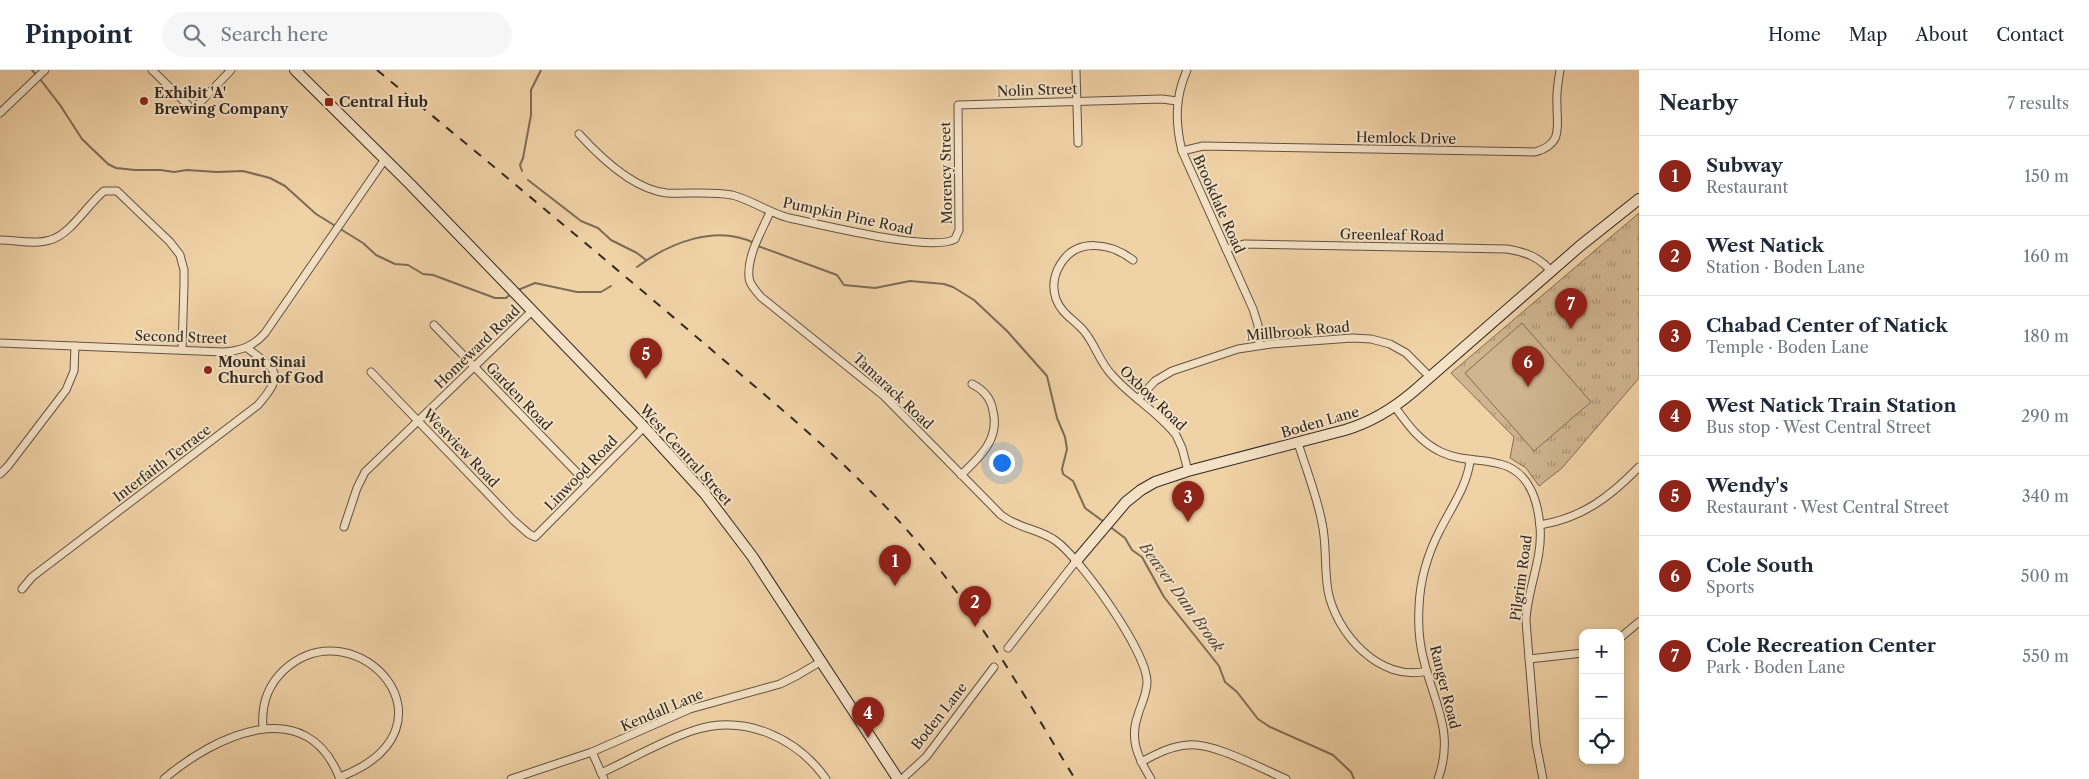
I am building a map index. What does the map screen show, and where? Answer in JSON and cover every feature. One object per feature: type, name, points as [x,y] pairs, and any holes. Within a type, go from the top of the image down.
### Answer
[{"type":"main road","name":"West Central Street","points":[[295,70],[410,184],[697,484],[730,526],[898,779]]},
{"type":"main road","name":"Boden Lane","points":[[1076,561],[1126,502],[1148,486],[1188,471],[1298,443],[1366,423],[1395,407],[1580,246],[1639,199]]},
{"type":"street","points":[[152,70],[193,110],[231,70]]},
{"type":"street","points":[[1076,70],[1078,143]]},
{"type":"street","name":"Brookdale Road","points":[[1187,70],[1177,101],[1176,122],[1182,150],[1256,317],[1259,345]]},
{"type":"street","name":"Hemlock Drive","points":[[1182,150],[1203,146],[1535,152],[1549,146],[1557,135],[1556,97],[1560,70]]},
{"type":"street","points":[[0,114],[44,71]]},
{"type":"street","name":"Nolin Street","points":[[958,105],[1162,99],[1177,101]]},
{"type":"street","name":"Morency Street","points":[[955,239],[960,224],[958,105]]},
{"type":"street","name":"Pumpkin Pine Road","points":[[579,134],[606,160],[648,189],[665,192],[733,196],[789,218],[907,242],[941,244],[955,239]]},
{"type":"street","name":"Second Street","points":[[0,343],[182,350],[232,351],[247,348],[266,333],[385,159]]},
{"type":"street","points":[[0,240],[44,242],[52,240],[63,233],[104,191],[110,190],[122,194],[170,242],[180,256],[184,270],[182,350]]},
{"type":"street","name":"Tamarack Road","points":[[770,212],[753,253],[749,278],[761,297],[879,392],[1008,520],[1024,528],[1048,535],[1062,546],[1089,576],[1133,643],[1145,667],[1147,686],[1134,734],[1134,744],[1141,762],[1151,779]]},
{"type":"street","name":"Greenleaf Road","points":[[1226,249],[1244,244],[1507,249],[1523,252],[1538,258],[1552,272]]},
{"type":"street","name":"Oxbow Road","points":[[1133,260],[1120,251],[1103,246],[1092,245],[1078,248],[1061,263],[1054,284],[1055,297],[1062,310],[1087,335],[1110,374],[1176,435],[1182,448],[1188,471]]},
{"type":"street","name":"Homeward Road","points":[[344,528],[357,488],[365,472],[532,311]]},
{"type":"street","name":"Garden Road","points":[[434,325],[587,483]]},
{"type":"street","name":"Millbrook Road","points":[[1138,399],[1155,381],[1172,372],[1227,352],[1259,345],[1371,339],[1390,344],[1406,353],[1430,377]]},
{"type":"street","points":[[0,474],[66,390],[74,371],[75,346]]},
{"type":"street","name":"Interfaith Terrace","points":[[22,588],[32,577],[258,405],[273,383],[275,378],[274,372],[271,366],[247,348]]},
{"type":"street","name":"Westview Road","points":[[371,372],[513,520],[535,537]]},
{"type":"street","points":[[961,475],[986,449],[995,425],[990,400],[980,388],[972,384]]},
{"type":"street","name":"Pilgrim Road","points":[[1395,407],[1414,432],[1430,446],[1447,455],[1470,461],[1499,463],[1520,474],[1534,496],[1540,525],[1539,554],[1526,611],[1537,755],[1543,779]]},
{"type":"street","name":"Linwood Road","points":[[535,537],[644,427]]},
{"type":"street","points":[[1298,443],[1323,526],[1328,591],[1344,629],[1364,652],[1389,668],[1406,674],[1426,672]]},
{"type":"street","name":"Ranger Road","points":[[1438,779],[1444,756],[1444,727],[1426,672],[1419,630],[1422,579],[1431,550],[1465,483],[1470,461]]},
{"type":"street","points":[[1540,525],[1568,519],[1592,508],[1615,492],[1639,467]]},
{"type":"street","name":"Boden Lane","points":[[1008,648],[1076,561]]},
{"type":"street","points":[[1624,635],[1639,622]]},
{"type":"street","points":[[164,779],[210,747],[232,736],[263,728],[292,732],[309,739],[330,758],[340,778],[364,767],[380,754],[392,739],[399,721],[398,704],[392,686],[366,660],[347,653],[328,651],[310,654],[294,662],[278,675],[267,693],[262,714],[263,728]]},
{"type":"street","points":[[1529,659],[1579,653]]},
{"type":"street","name":"Kendall Lane","points":[[511,779],[592,752],[690,709],[780,684],[798,676],[820,662]]},
{"type":"street","name":"Boden Lane","points":[[902,779],[926,757],[994,667]]},
{"type":"street","points":[[592,752],[603,776],[696,730],[716,726],[734,726],[762,731],[790,744],[810,760],[826,779]]},
{"type":"street","points":[[1141,762],[1171,748],[1190,744],[1200,745],[1220,751],[1286,779]]},
{"type":"green space","points":[[1639,213],[1639,378],[1562,468],[1539,486],[1526,468],[1510,458],[1514,437],[1451,373]]},
{"type":"green space","points":[[1522,323],[1591,402],[1534,451],[1465,373]]},
{"type":"waterway","name":"Beaver Dam Brook","points":[[32,70],[37,76]]},
{"type":"waterway","points":[[522,171],[520,165],[531,115],[531,90],[541,70]]},
{"type":"waterway","name":"Beaver Dam Brook","points":[[40,79],[82,139],[108,164],[116,168],[174,172],[187,170],[243,171],[270,178],[285,186],[316,214],[363,243],[376,255],[395,264],[408,265],[423,274],[433,275],[495,298],[506,298],[512,293]]},
{"type":"waterway","points":[[528,180],[581,221],[598,228],[611,240],[637,253],[646,260]]},
{"type":"waterway","name":"Beaver Dam Brook","points":[[637,267],[663,250],[693,239],[724,235],[754,243]]},
{"type":"waterway","name":"Beaver Dam Brook","points":[[758,246],[837,275],[844,285],[875,288],[910,281],[944,284],[953,287],[974,300],[1007,331],[1047,376],[1067,449],[1062,469],[1063,474],[1073,481],[1085,508],[1104,522]]},
{"type":"waterway","name":"Beaver Dam Brook","points":[[518,290],[535,283],[577,292],[601,292],[611,286]]},
{"type":"waterway","name":"Beaver Dam Brook","points":[[1109,526],[1125,538],[1132,550],[1142,557],[1164,597],[1219,666],[1225,682],[1237,692],[1258,719],[1270,727],[1333,755],[1351,772],[1354,779]]},
{"type":"railway","points":[[377,70],[762,392],[870,490],[919,544],[962,600],[1001,658],[1075,779]]},
{"type":"place","name":"Exhibit 'A' Brewing Company","points":[[144,101]]},
{"type":"place","name":"Central Hub","points":[[329,102]]},
{"type":"place","name":"Cole Recreation Center","points":[[1571,329]]},
{"type":"place","name":"Mount Sinai Church of God","points":[[208,370]]},
{"type":"place","name":"Wendy's","points":[[646,379]]},
{"type":"place","name":"Cole South","points":[[1528,387]]},
{"type":"place","name":"Chabad Center of Natick","points":[[1188,522]]},
{"type":"place","name":"Subway","points":[[895,586]]},
{"type":"place","name":"West Natick","points":[[975,627]]},
{"type":"place","name":"West Natick Train Station","points":[[868,738]]}]
